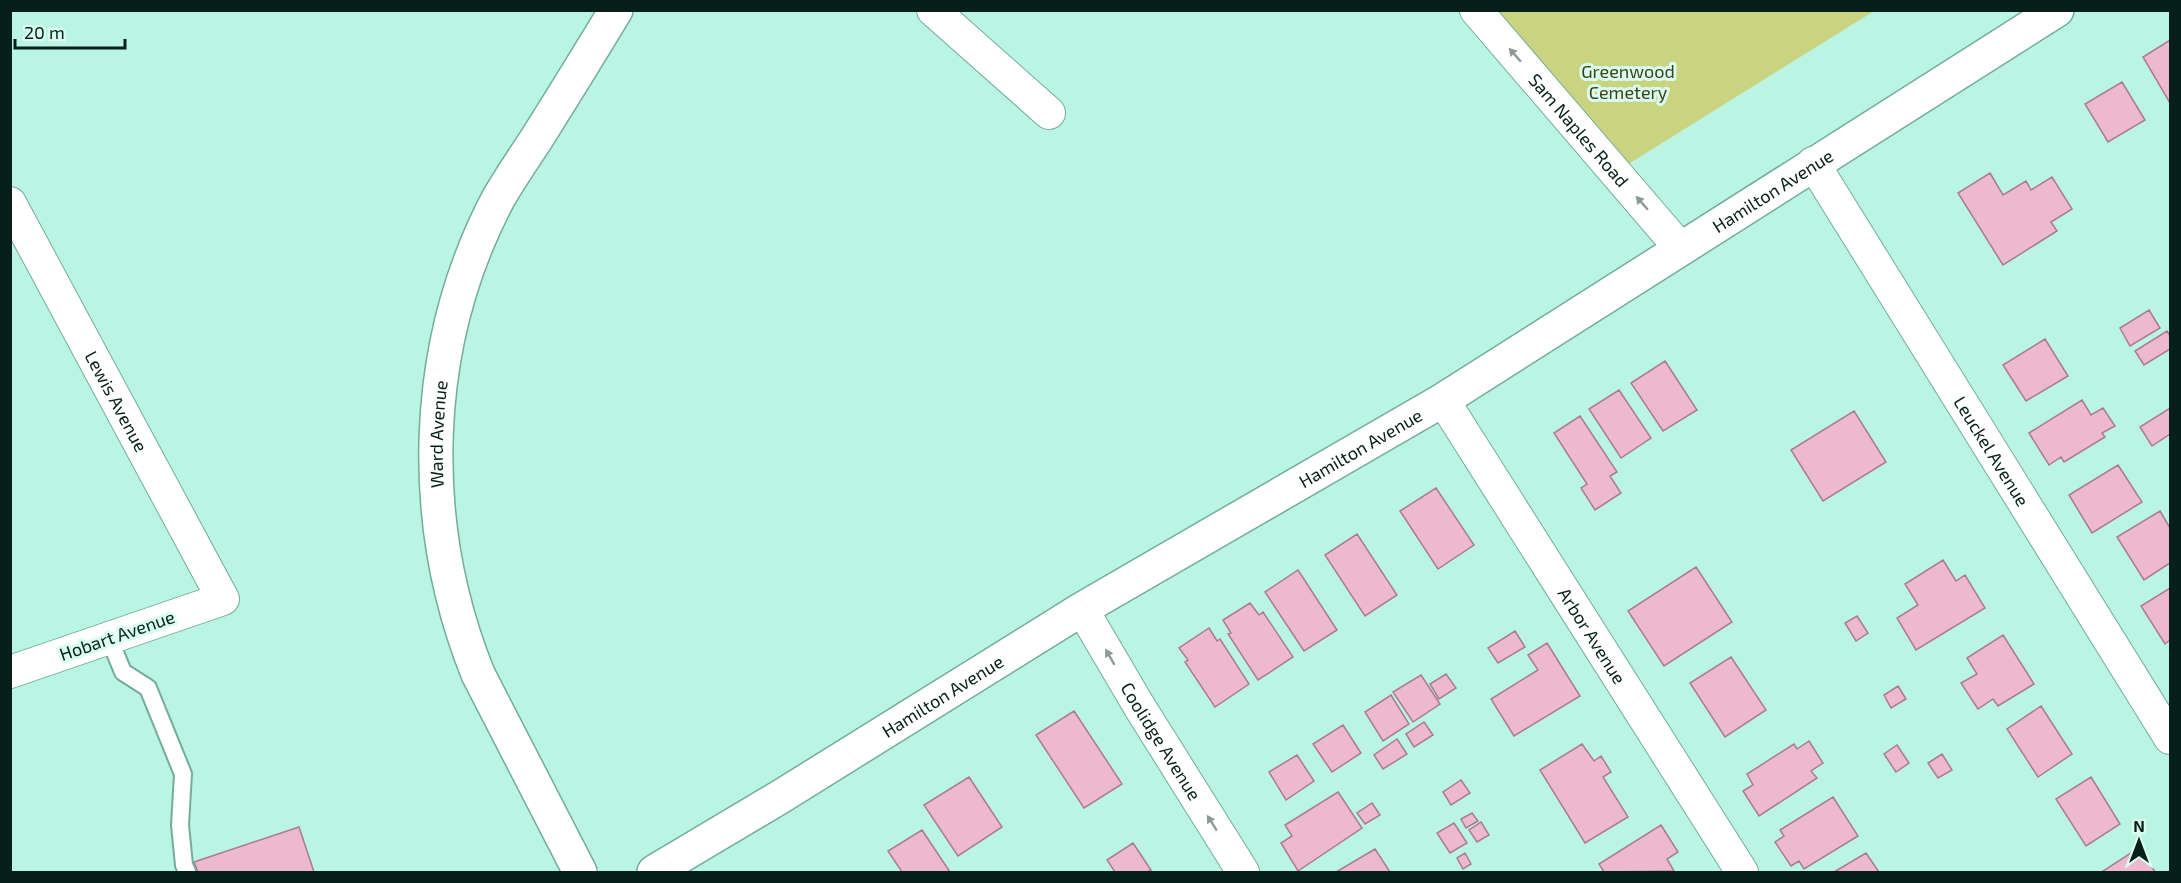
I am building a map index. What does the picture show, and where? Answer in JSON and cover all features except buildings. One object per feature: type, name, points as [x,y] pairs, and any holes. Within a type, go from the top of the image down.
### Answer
[{"type":"main road","name":"Ward Avenue","points":[[580,873],[483,684],[468,650],[445,564],[436,498],[435,421],[446,345],[467,270],[480,240],[498,200],[616,10]]},
{"type":"main road","name":"Hamilton Avenue","points":[[654,873],[1083,609],[1443,400],[2057,10]]},
{"type":"street","points":[[933,10],[1049,113]]},
{"type":"street","name":"Sam Naples Road","points":[[1476,10],[1680,248]]},
{"type":"street","name":"Leuckel Avenue","points":[[1813,164],[2170,738]]},
{"type":"street","name":"Lewis Avenue","points":[[10,203],[224,599]]},
{"type":"street","name":"Arbor Avenue","points":[[1443,400],[1742,873]]},
{"type":"street","name":"Hobart Avenue","points":[[10,672],[224,599]]},
{"type":"street","name":"Coolidge Avenue","points":[[1083,609],[1139,706],[1243,873]]},
{"type":"lane","points":[[109,638],[123,672],[148,688],[183,774],[180,825],[184,865],[187,873]]},
{"type":"green space","name":"Greenwood Cemetery","points":[[1471,11],[1874,11],[1614,173]]}]
